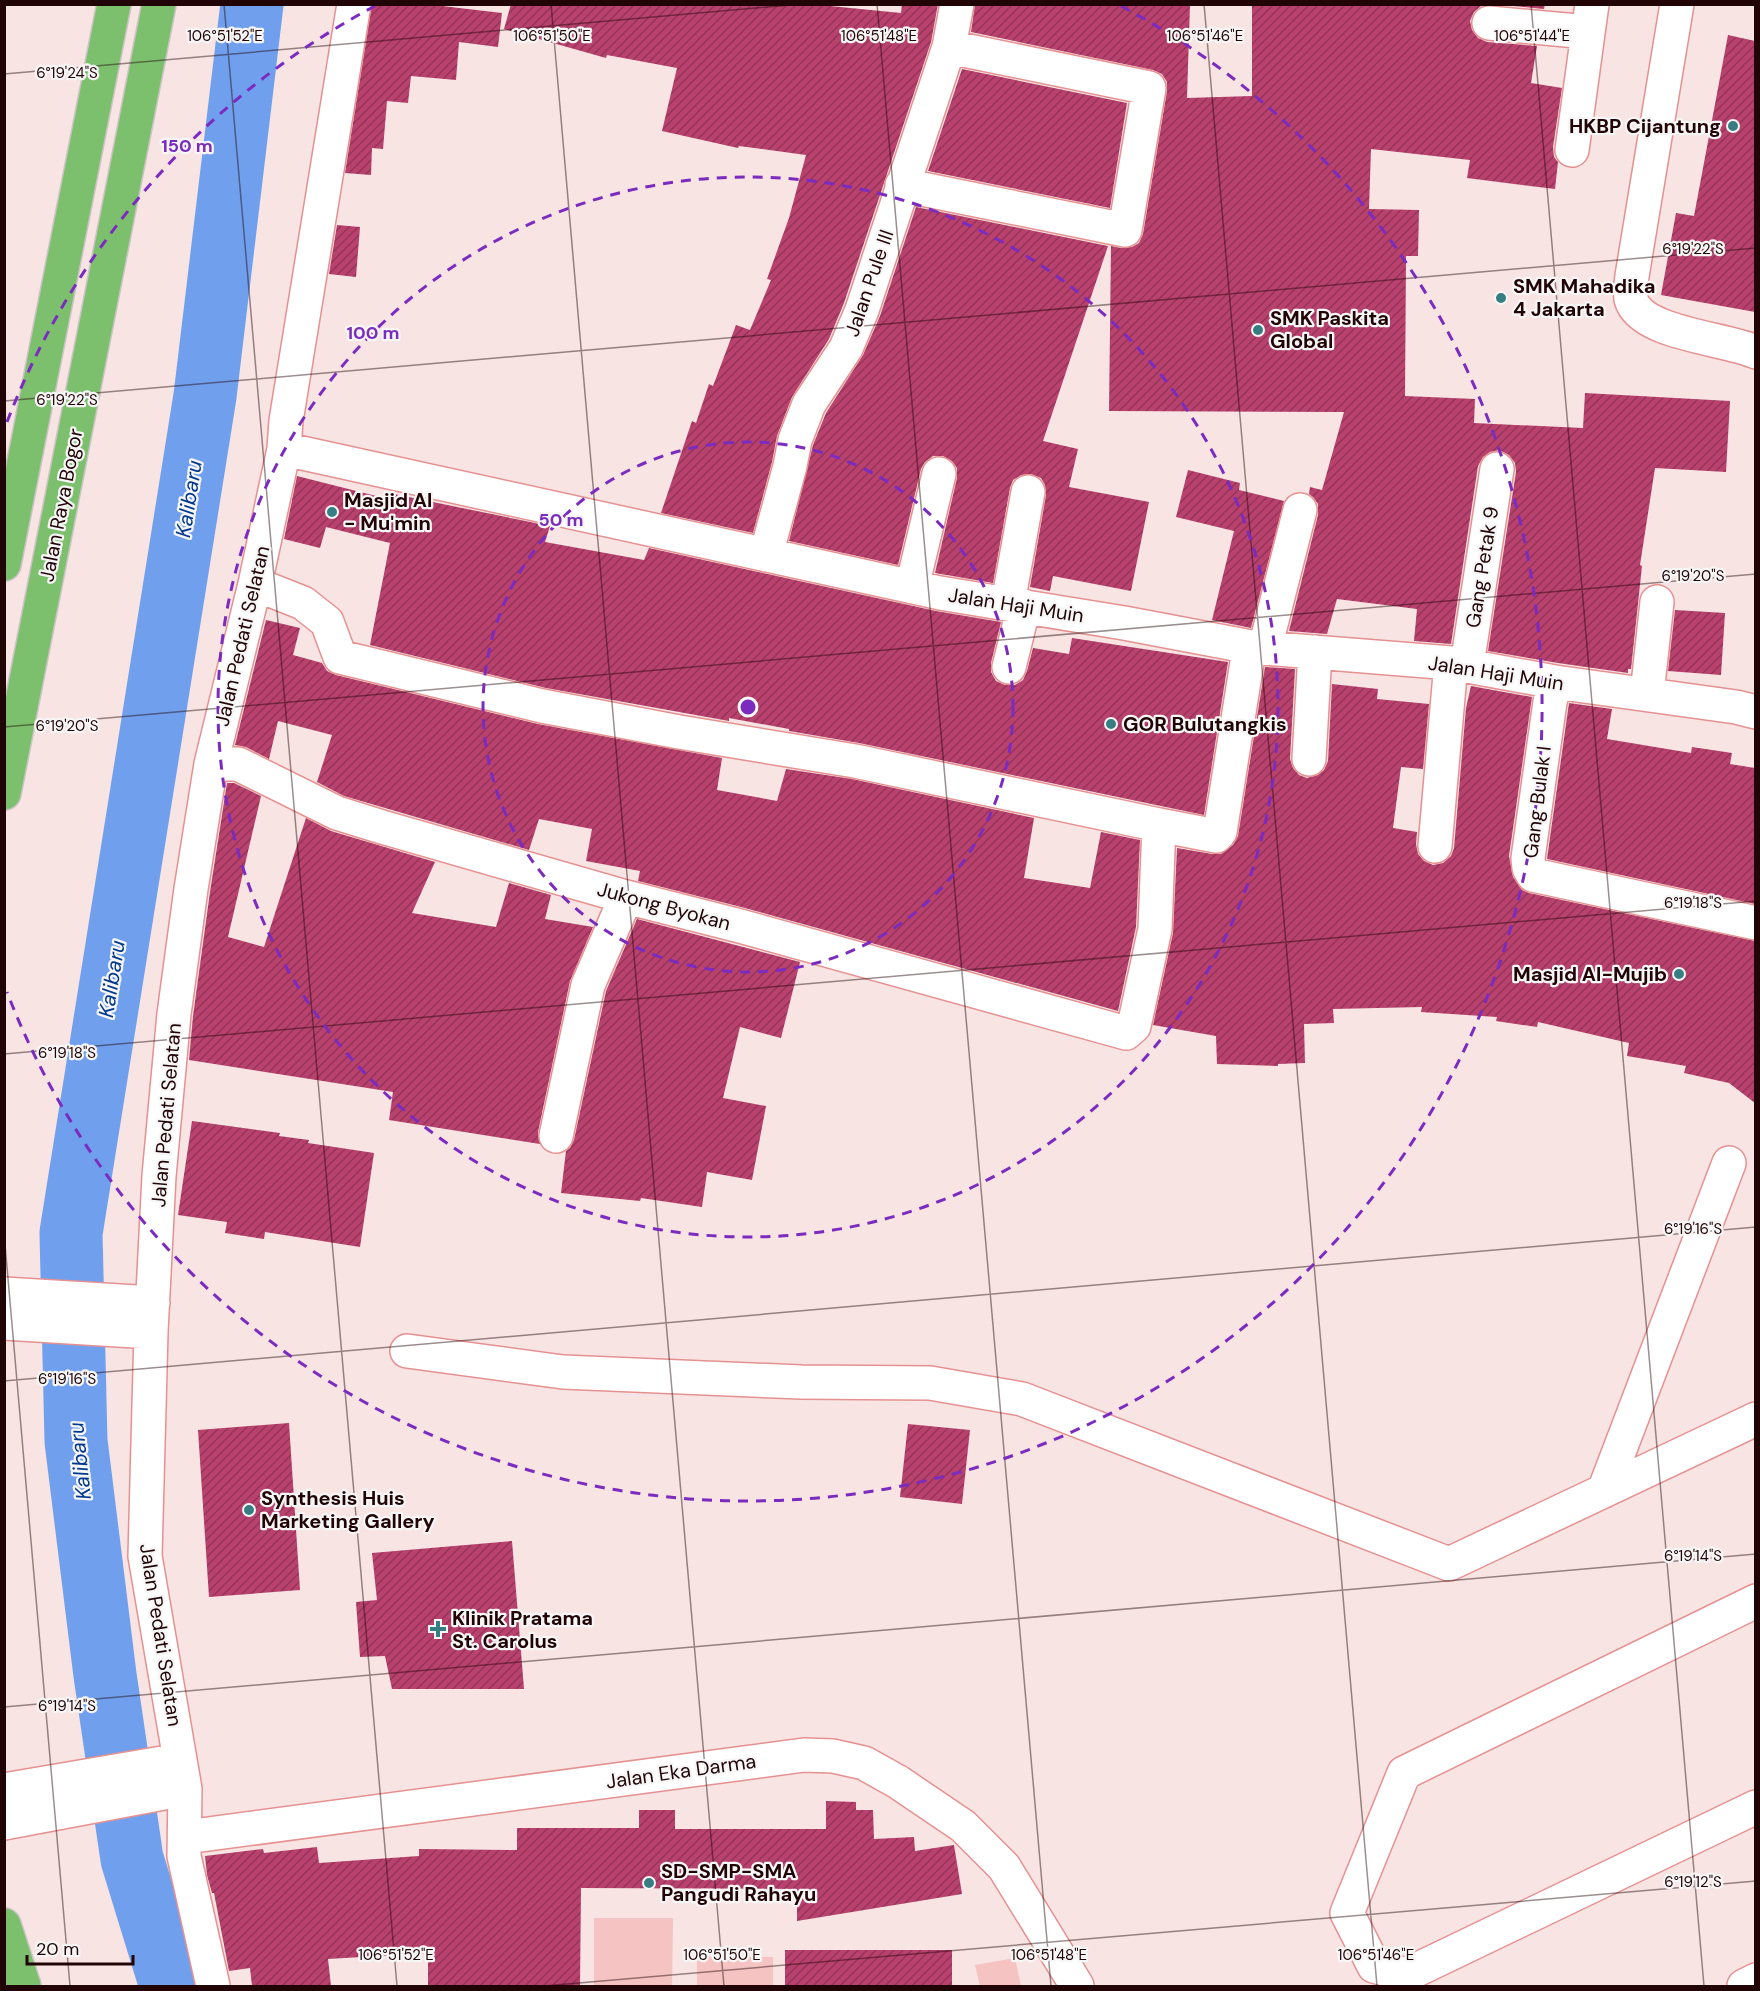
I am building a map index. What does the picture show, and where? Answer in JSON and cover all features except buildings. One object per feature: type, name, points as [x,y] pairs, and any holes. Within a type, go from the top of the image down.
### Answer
[{"type":"highway","points":[[4,564],[114,4]]},
{"type":"highway","name":"Jalan Raya Bogor","points":[[4,793],[159,4]]},
{"type":"highway","points":[[4,1925],[24,1986]]},
{"type":"street","name":"Jalan Pedati Selatan","points":[[213,1986],[184,1856],[186,1837],[183,1774],[145,1556],[159,1176],[174,1014],[210,764],[255,584],[284,449],[286,421],[354,4]]},
{"type":"street","name":"Jalan Pule III","points":[[766,555],[795,440],[809,404],[846,348],[862,310],[949,46],[957,4]]},
{"type":"street","points":[[1489,23],[1590,18],[1583,148],[1613,4]]},
{"type":"street","points":[[1677,4],[1630,289],[1632,301],[1642,316],[1669,330],[1737,344],[1755,352]]},
{"type":"street","points":[[902,185],[1125,230],[1149,88],[949,46]]},
{"type":"street","name":"Jalan Haji Muin","points":[[284,449],[912,587],[1258,647],[1459,664],[1556,682],[1755,712]]},
{"type":"street","name":"Gang Petak 9","points":[[1435,846],[1459,664],[1497,469]]},
{"type":"street","points":[[912,587],[939,474]]},
{"type":"street","points":[[1009,667],[1028,492]]},
{"type":"street","points":[[255,584],[303,603],[327,622],[340,657],[542,706],[679,732],[855,761],[1216,836],[1220,832],[1248,656],[1258,647],[1300,510]]},
{"type":"street","points":[[1647,694],[1657,602]]},
{"type":"street","points":[[1309,759],[1315,652]]},
{"type":"street","name":"Gang Bulak I","points":[[1556,682],[1550,702],[1528,858],[1529,868],[1533,875],[1755,923]]},
{"type":"street","name":"Jukong Byokan","points":[[210,764],[237,764],[337,813],[626,897],[740,926],[1126,1033],[1134,1026],[1155,928],[1159,825]]},
{"type":"street","points":[[556,1136],[588,985],[626,897]]},
{"type":"street","points":[[1604,1491],[1729,1163]]},
{"type":"street","points":[[4,1294],[116,1316]]},
{"type":"street","points":[[4,1323],[116,1316],[152,1318]]},
{"type":"street","points":[[407,1351],[563,1372],[801,1382],[930,1383],[1022,1399],[1449,1564],[1755,1419]]},
{"type":"street","points":[[1755,1601],[1404,1773],[1347,1913],[1374,1966],[1406,1975],[1755,1806]]},
{"type":"street","name":"Jalan Eka Darma","points":[[186,1837],[804,1755],[833,1755],[864,1763],[898,1782],[963,1826],[984,1845],[1004,1867],[1077,1986]]},
{"type":"street","points":[[17,1820],[143,1782],[183,1774]]},
{"type":"street","points":[[14,1788],[143,1782]]},
{"type":"street","points":[[1744,1986],[1755,1980]]},
{"type":"shaded area","points":[[594,1918],[673,1918],[672,1986],[594,1986]]},
{"type":"shaded area","points":[[697,1957],[773,1957],[773,1986],[697,1986]]},
{"type":"shaded area","points":[[1015,1958],[1021,1986],[980,1986],[975,1965]]},
{"type":"waterway","name":"Kalibaru","points":[[171,1986],[132,1859],[105,1675],[76,1441],[71,1233],[205,396],[252,4]]},
{"type":"place","name":"HKBP Cijantung","points":[[1733,126]]},
{"type":"place","name":"SMK Mahadika 4 Jakarta","points":[[1501,298]]},
{"type":"place","name":"SMK Paskita Global","points":[[1258,330]]},
{"type":"place","name":"Masjid Al - Mu'min","points":[[332,512]]},
{"type":"place","name":"GOR Bulutangkis","points":[[1111,724]]},
{"type":"place","name":"Masjid Al-Mujib","points":[[1679,974]]},
{"type":"place","name":"Synthesis Huis Marketing Gallery","points":[[249,1510]]},
{"type":"place","name":"Klinik Pratama St. Carolus","points":[[438,1629]]},
{"type":"place","name":"SD-SMP-SMA Pangudi Rahayu","points":[[649,1883]]}]
